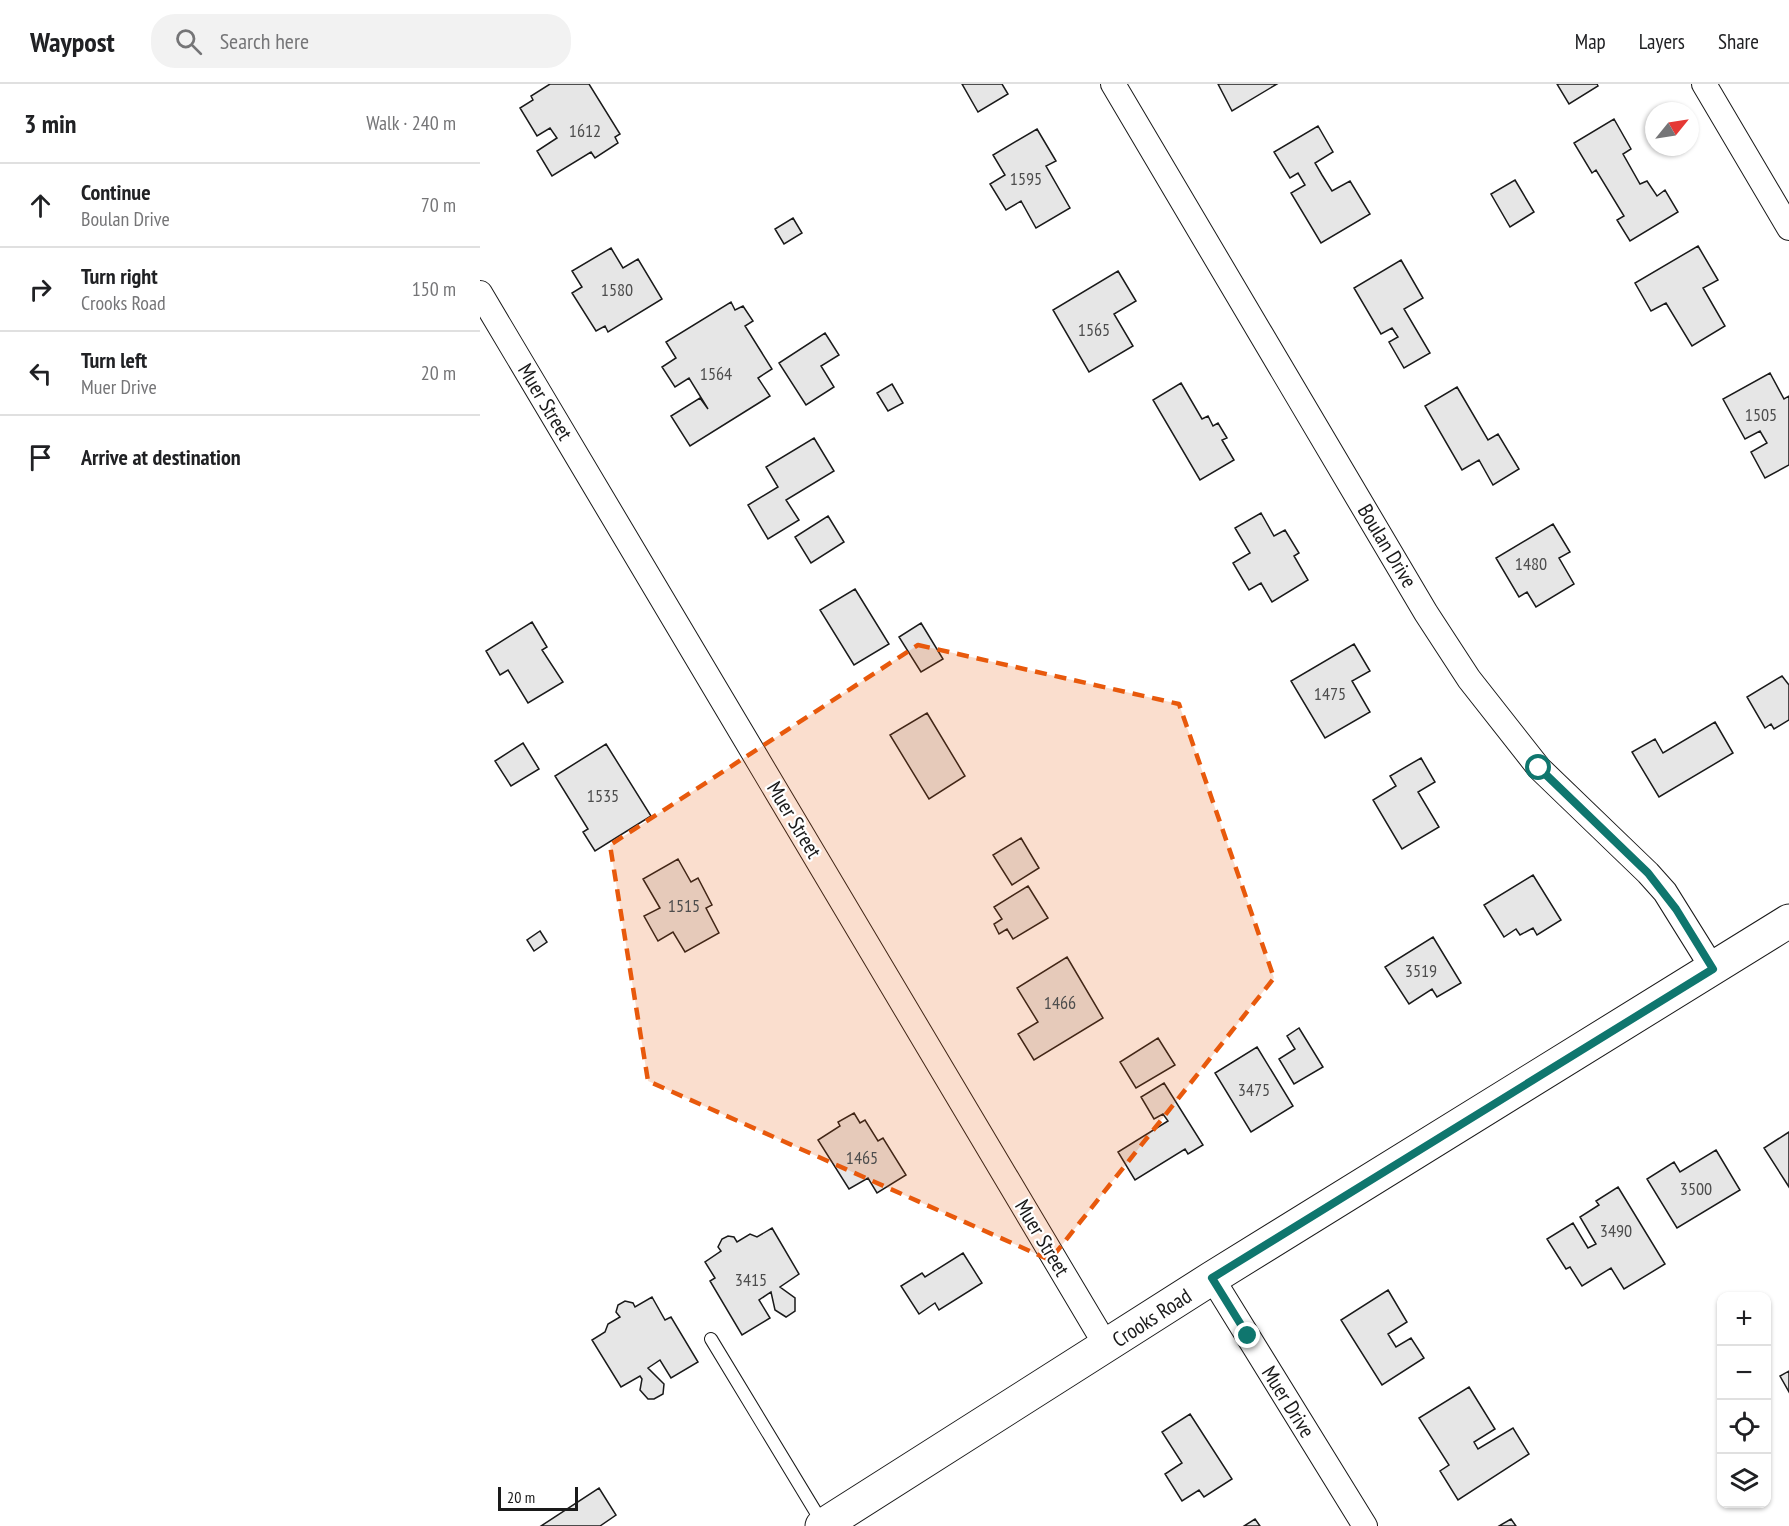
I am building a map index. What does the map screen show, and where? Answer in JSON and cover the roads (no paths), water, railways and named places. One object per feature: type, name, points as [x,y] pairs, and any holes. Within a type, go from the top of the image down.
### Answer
[{"type":"main road","name":"Crooks Road","points":[[823,1525],[1107,1347],[1212,1278],[1789,921]]},
{"type":"street","name":"Boulan Drive","points":[[1113,84],[1420,603],[1469,679],[1539,768],[1648,873],[1676,909],[1713,969]]},
{"type":"street","points":[[1704,84],[1789,228]]},
{"type":"street","name":"Muer Street","points":[[480,293],[1107,1347]]},
{"type":"street","name":"Muer Drive","points":[[1212,1278],[1365,1526]]},
{"type":"lane","points":[[711,1339],[823,1525]]}]
